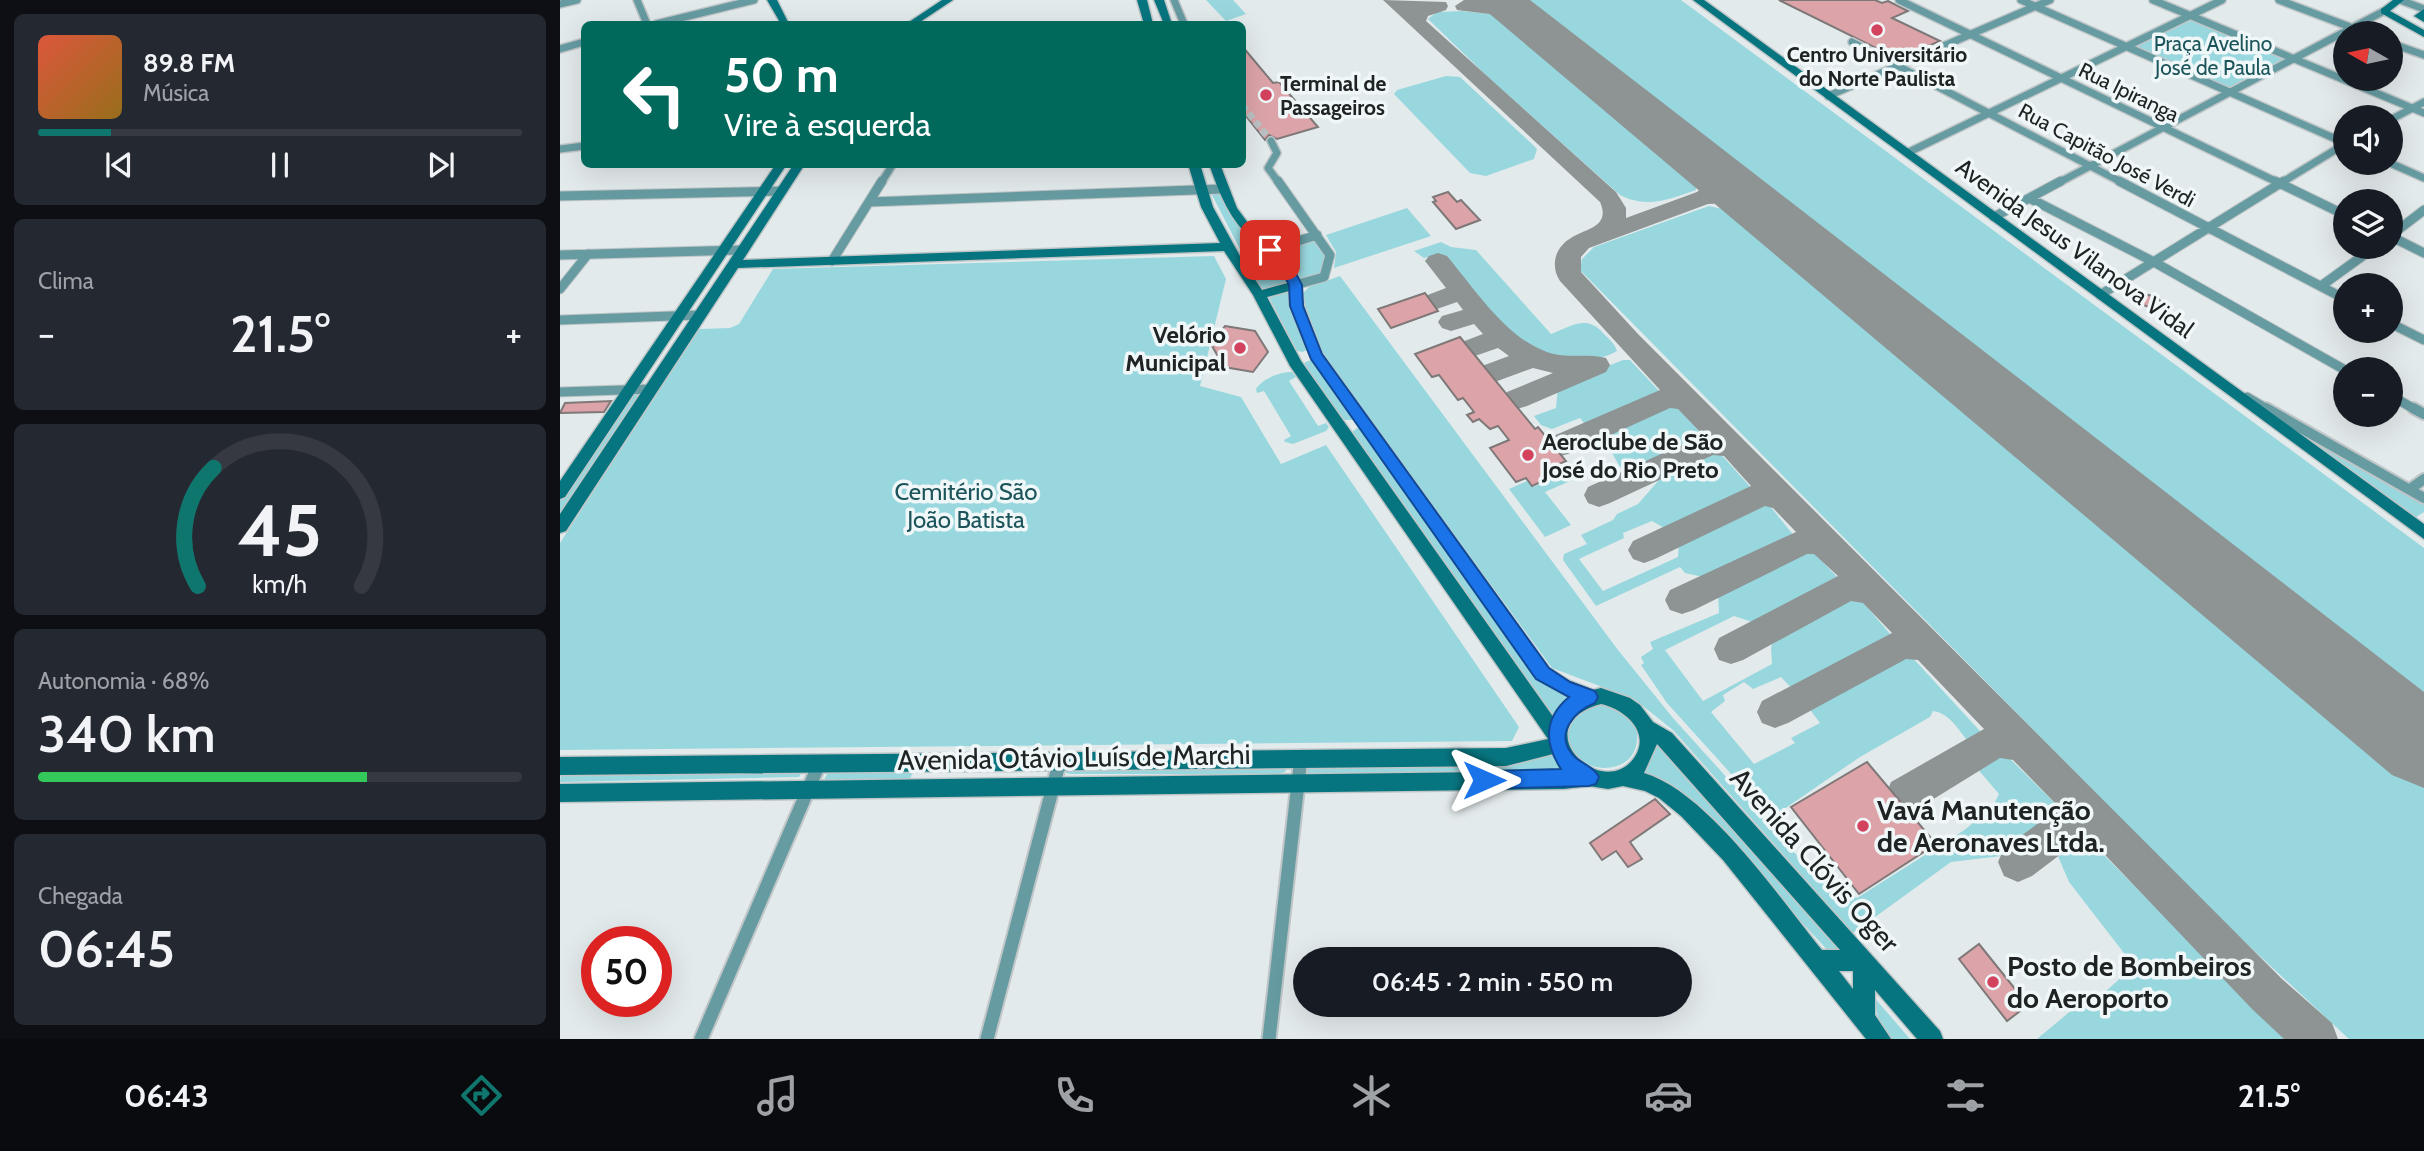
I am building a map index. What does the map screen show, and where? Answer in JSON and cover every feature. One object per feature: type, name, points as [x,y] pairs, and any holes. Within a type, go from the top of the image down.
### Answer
[{"type":"main road","points":[[772,0],[783,21]]},
{"type":"main road","points":[[916,21],[948,0]]},
{"type":"main road","points":[[1142,0],[1148,21]]},
{"type":"main road","points":[[1159,0],[1167,21]]},
{"type":"main road","name":"Avenida Jesus Vilanova Vidal","points":[[1698,0],[2213,378],[2298,433],[2424,533]]},
{"type":"main road","points":[[2399,0],[2384,11],[2424,34]]},
{"type":"main road","points":[[2424,11],[2419,16],[2424,19]]},
{"type":"main road","points":[[560,493],[779,168]]},
{"type":"main road","points":[[560,527],[797,168]]},
{"type":"main road","points":[[1195,168],[1207,207],[1295,363],[1557,740],[1568,763],[1589,777],[1601,780],[1624,776],[1637,768],[1646,756],[1649,742],[1642,717],[1624,702],[1613,697],[1589,697],[1576,702],[1565,711],[1559,723],[1557,740]]},
{"type":"main road","points":[[1215,168],[1231,208],[1247,230],[1284,263],[1296,285],[1297,306],[1316,355],[1543,673],[1564,687],[1589,697]]},
{"type":"main road","points":[[732,264],[1228,247]]},
{"type":"main road","points":[[1237,261],[1270,250]]},
{"type":"main road","points":[[1259,295],[1296,285]]},
{"type":"main road","points":[[1295,363],[1316,355]]},
{"type":"main road","points":[[1339,429],[1363,420]]},
{"type":"main road","name":"Avenida Clóvis Oger","points":[[1647,728],[1665,739],[1699,775],[1932,1039]]},
{"type":"main road","name":"Avenida Otávio Luís de Marchi","points":[[560,766],[1506,757],[1541,750],[1557,740]]},
{"type":"main road","points":[[920,787],[928,762]]},
{"type":"main road","points":[[1624,776],[1666,792],[1688,809],[1730,853],[1880,1039]]},
{"type":"main road","name":"Avenida Otávio Luís de Marchi","points":[[560,793],[1564,780],[1589,777]]},
{"type":"main road","points":[[1816,961],[1864,960],[1864,1020]]},
{"type":"street","points":[[560,4],[577,0]]},
{"type":"street","points":[[637,0],[646,21]]},
{"type":"street","points":[[668,21],[754,0]]},
{"type":"street","points":[[1174,0],[1183,21]]},
{"type":"street","points":[[2021,0],[2333,139]]},
{"type":"street","points":[[1828,96],[2050,0]]},
{"type":"street","points":[[2153,0],[2424,113]]},
{"type":"street","points":[[1907,153],[2222,0]]},
{"type":"street","points":[[2279,0],[2333,21]]},
{"type":"street","points":[[2399,0],[2424,11]]},
{"type":"street","name":"Rua Ipiranga","points":[[1903,1],[2333,209]]},
{"type":"street","points":[[2367,21],[2384,11]]},
{"type":"street","points":[[1994,217],[2333,39]]},
{"type":"street","name":"Rua Capitão José Verdi","points":[[1852,42],[2333,292]]},
{"type":"street","points":[[560,49],[581,44]]},
{"type":"street","points":[[2403,48],[2424,55]]},
{"type":"street","points":[[2403,114],[2424,102]]},
{"type":"street","points":[[1270,141],[1277,153],[1268,168],[1329,251],[1328,268],[1324,277],[1296,285]]},
{"type":"street","points":[[560,149],[581,146]]},
{"type":"street","points":[[2100,295],[2333,152]]},
{"type":"street","points":[[832,261],[890,168]]},
{"type":"street","points":[[2403,169],[2424,178]]},
{"type":"street","points":[[869,202],[1222,189]]},
{"type":"street","points":[[560,196],[782,191]]},
{"type":"street","points":[[2031,199],[2154,262],[2333,363]]},
{"type":"street","points":[[2403,226],[2424,210]]},
{"type":"street","points":[[1270,250],[1317,235]]},
{"type":"street","points":[[2403,242],[2424,253]]},
{"type":"street","points":[[560,255],[741,250]]},
{"type":"street","points":[[560,289],[588,254]]},
{"type":"street","points":[[2321,286],[2358,259]]},
{"type":"street","points":[[560,320],[700,315]]},
{"type":"street","points":[[2403,330],[2424,340]]},
{"type":"street","points":[[560,393],[652,389]]},
{"type":"street","points":[[2403,403],[2424,414]]},
{"type":"street","points":[[2298,433],[2424,498]]},
{"type":"street","points":[[2410,489],[2424,479]]},
{"type":"street","points":[[1269,1039],[1301,757]]},
{"type":"street","points":[[987,1039],[1060,760]]},
{"type":"street","points":[[701,1039],[820,762]]},
{"type":"green space","points":[[1206,0],[1233,0],[1246,14],[1226,21]]},
{"type":"green space","points":[[1522,0],[1681,0],[2424,548],[2424,712],[1649,103]]},
{"type":"green space","points":[[1437,12],[1489,14],[1505,20],[1696,179],[1696,190],[1649,202],[1620,195],[1489,78],[1428,19]]},
{"type":"green space","name":"Praça Avelino José de Paula","points":[[2192,19],[2285,58],[2226,89],[2133,47]]},
{"type":"green space","points":[[1446,76],[1460,77],[1533,145],[1537,149],[1534,159],[1486,176],[1470,173],[1394,94],[1397,90]]},
{"type":"green space","points":[[1219,193],[1234,219],[1259,245],[1258,251],[1243,255],[1212,195]]},
{"type":"green space","points":[[1709,206],[1736,212],[2424,775],[2424,1039],[2349,1039],[2218,917],[1580,270],[1582,259],[1594,247]]},
{"type":"green space","points":[[1407,208],[1431,236],[1334,268],[1336,252],[1326,235]]},
{"type":"green space","points":[[1316,239],[1325,252],[1321,274],[1300,280],[1294,261],[1285,249]]},
{"type":"green space","points":[[1441,242],[1451,247],[1476,250],[1551,334],[1578,324],[1591,324],[1610,339],[1617,351],[1592,360],[1577,361],[1548,358],[1522,348],[1493,321],[1437,255],[1424,258],[1414,251]]},
{"type":"green space","points":[[1267,255],[1279,265],[1288,284],[1262,291],[1243,262]]},
{"type":"green space","name":"Cemitério São João Batista","points":[[1214,256],[1226,279],[1200,386],[1241,397],[1281,464],[1326,445],[1519,727],[1512,741],[560,750],[560,543],[699,329],[730,328],[739,324],[773,269]]},
{"type":"green space","points":[[1340,276],[1618,650],[1673,718],[1822,883],[1831,878],[1857,898],[1963,831],[1992,808],[1999,794],[1975,766],[1995,752],[2003,752],[2058,806],[2059,814],[2048,828],[2010,855],[1951,862],[1853,933],[1673,730],[1634,699],[1552,668],[1321,350],[1312,332],[1303,293],[1309,287]]},
{"type":"green space","points":[[1284,291],[1289,292],[1296,325],[1308,349],[1303,352],[1297,351],[1269,297]]},
{"type":"green space","points":[[1315,358],[1352,415],[1352,420],[1340,417],[1304,363]]},
{"type":"green space","points":[[1623,360],[1630,360],[1660,392],[1660,396],[1587,427],[1580,418],[1552,429],[1541,425],[1534,416],[1556,408],[1558,386]]},
{"type":"green space","points":[[1292,372],[1296,377],[1289,381],[1318,426],[1326,423],[1329,427],[1326,431],[1293,444],[1285,442],[1284,440],[1291,436],[1264,391],[1257,393],[1256,389],[1272,376]]},
{"type":"green space","points":[[634,394],[640,395],[560,515],[560,500]]},
{"type":"green space","points":[[1665,404],[1671,405],[1687,417],[1705,438],[1704,443],[1659,463],[1620,467],[1612,453],[1593,436]]},
{"type":"green space","points":[[1357,428],[1362,429],[1544,678],[1577,696],[1551,715],[1352,432]]},
{"type":"green space","points":[[2305,437],[2424,505],[2424,512],[2413,519]]},
{"type":"green space","points":[[1712,450],[1718,451],[1753,490],[1750,495],[1671,532],[1652,521],[1623,533],[1624,538],[1579,559],[1603,591],[1678,557],[1679,541],[1760,502],[1770,506],[1795,537],[1708,578],[1685,573],[1680,567],[1596,606],[1563,560],[1564,554],[1587,544],[1581,535],[1613,520],[1617,514],[1638,504],[1666,472]]},
{"type":"green space","points":[[1566,464],[1577,478],[1545,492],[1571,525],[1545,537],[1509,489],[1527,481],[1533,487],[1557,477],[1552,470]]},
{"type":"green space","points":[[1804,548],[1810,548],[1838,578],[1837,586],[1765,623],[1755,623],[1734,616],[1665,650],[1703,701],[1772,664],[1771,648],[1775,634],[1846,596],[1861,600],[1890,634],[1892,639],[1888,643],[1795,692],[1781,677],[1753,689],[1744,682],[1723,695],[1725,701],[1711,712],[1754,764],[1795,743],[1791,738],[1820,723],[1808,707],[1816,699],[1901,654],[1911,656],[1980,731],[1978,736],[1967,740],[1948,718],[1933,711],[1930,717],[1860,757],[1771,818],[1667,703],[1641,665],[1644,663],[1641,657],[1653,649],[1650,642],[1719,613],[1718,590]]},
{"type":"green space","points":[[1604,701],[1634,719],[1637,743],[1630,758],[1616,766],[1599,768],[1583,762],[1571,750],[1566,733],[1573,711]]},
{"type":"green space","points":[[1654,739],[1844,954],[1833,956],[1689,801],[1667,783],[1639,770]]},
{"type":"green space","points":[[1552,753],[1566,773],[1305,776],[1305,766]]},
{"type":"green space","points":[[805,767],[799,777],[560,782],[561,774]]},
{"type":"green space","points":[[1287,767],[1285,772],[1277,774],[1071,774],[1065,770]]},
{"type":"green space","points":[[829,770],[914,771],[909,780],[824,780]]},
{"type":"green space","points":[[2075,834],[2083,835],[2089,840],[2286,1039],[2037,1039],[2079,1004],[2088,1007],[2134,966],[2069,882],[2054,847]]},
{"type":"green space","points":[[1873,996],[1910,1039],[1891,1039],[1880,1026]]},
{"type":"building","name":"Centro Universitário do Norte Paulista","points":[[1779,0],[1888,1],[1908,11],[1892,18],[1940,41],[1898,59]]},
{"type":"building","name":"Terminal de Passageiros","points":[[1246,51],[1273,83],[1279,82],[1318,127],[1277,139],[1269,135],[1265,140],[1246,116]]},
{"type":"building","points":[[1448,192],[1457,202],[1461,200],[1480,220],[1456,229],[1433,202],[1436,201],[1433,197]]},
{"type":"building","points":[[1425,293],[1438,311],[1391,328],[1378,309]]},
{"type":"building","points":[[2144,294],[2157,297],[2164,306],[2151,308],[2141,304],[2137,297]]},
{"type":"building","name":"Velório Municipal","points":[[1225,326],[1255,331],[1268,352],[1253,372],[1224,367],[1211,344]]},
{"type":"building","points":[[1460,337],[1535,429],[1538,427],[1566,461],[1548,469],[1554,476],[1532,486],[1526,478],[1516,482],[1490,448],[1509,440],[1498,426],[1490,429],[1479,419],[1473,422],[1467,415],[1474,412],[1463,398],[1458,400],[1439,375],[1432,377],[1415,354]]},
{"type":"building","points":[[611,401],[604,412],[560,413],[565,403]]},
{"type":"building","name":"Vavá Manutenção de Aeronaves Ltda.","points":[[1867,762],[1936,844],[1859,894],[1791,807]]},
{"type":"building","points":[[1655,799],[1670,814],[1630,842],[1642,859],[1628,867],[1616,851],[1602,860],[1590,843]]},
{"type":"building","name":"Posto de Bombeiros do Aeroporto","points":[[1979,944],[2028,1005],[2007,1021],[1959,959]]},
{"type":"taxiway","points":[[1392,0],[1608,197],[1612,202],[1615,217],[1601,234]]},
{"type":"taxiway","points":[[1399,0],[1439,6],[1421,12],[1416,21]]},
{"type":"taxiway","points":[[1484,0],[1464,6],[1501,10],[1526,21]]},
{"type":"taxiway","points":[[1705,197],[1717,186],[1711,172]]},
{"type":"taxiway","points":[[1705,197],[1731,196],[1752,205]]},
{"type":"taxiway","points":[[1688,401],[1569,275],[1567,265],[1568,257],[1580,243],[1705,197]]},
{"type":"taxiway","points":[[1438,261],[1464,294]]},
{"type":"taxiway","points":[[1434,302],[1457,293],[1464,294]]},
{"type":"taxiway","points":[[1464,294],[1481,314]]},
{"type":"taxiway","points":[[1451,322],[1481,314]]},
{"type":"taxiway","points":[[1481,314],[1503,338],[1521,352],[1542,361],[1566,366],[1596,365]]},
{"type":"taxiway","points":[[1472,348],[1496,339],[1503,340]]},
{"type":"taxiway","points":[[1492,373],[1532,358]]},
{"type":"taxiway","points":[[1517,399],[1590,368]]},
{"type":"taxiway","points":[[1561,445],[1667,398],[1688,401]]},
{"type":"taxiway","points":[[1688,401],[1692,403]]},
{"type":"taxiway","points":[[1688,401],[1732,447]]},
{"type":"taxiway","points":[[1599,495],[1710,444],[1732,447]]},
{"type":"taxiway","points":[[1732,447],[1784,500]]},
{"type":"taxiway","points":[[1644,550],[1762,494],[1778,496],[1784,500]]},
{"type":"taxiway","points":[[1784,500],[1789,503]]},
{"type":"taxiway","points":[[1784,500],[1830,547]]},
{"type":"taxiway","points":[[1682,600],[1803,542],[1816,541],[1830,547]]},
{"type":"taxiway","points":[[1830,547],[1931,650]]},
{"type":"taxiway","points":[[1731,649],[1847,587],[1863,588],[1875,593]]},
{"type":"taxiway","points":[[1775,712],[1902,644],[1915,644],[1931,650]]},
{"type":"taxiway","points":[[1931,650],[2026,748]]},
{"type":"taxiway","points":[[1905,795],[1996,741],[2026,748]]},
{"type":"taxiway","points":[[2026,748],[2267,994],[2316,1039]]},
{"type":"taxiway","points":[[2018,862],[2072,822],[2072,795]]},
{"type":"runway","points":[[1501,0],[2424,746]]},
{"type":"tunnel","points":[[1246,110],[1271,141]]},
{"type":"place","name":"Centro Universitário do Norte Paulista","points":[[1877,30]]},
{"type":"place","name":"Terminal de Passageiros","points":[[1266,95]]},
{"type":"place","name":"Velório Municipal","points":[[1240,348]]},
{"type":"place","name":"Aeroclube de São José do Rio Preto","points":[[1528,455]]},
{"type":"place","name":"Vavá Manutenção de Aeronaves Ltda.","points":[[1863,826]]},
{"type":"place","name":"Posto de Bombeiros do Aeroporto","points":[[1993,982]]},
{"type":"route","points":[[1270,250],[1284,263],[1296,285],[1297,306],[1316,355],[1543,673],[1552,681],[1589,697],[1576,702],[1565,711],[1559,723],[1557,737],[1561,753],[1568,763],[1589,777],[1564,780],[1484,780]]}]
